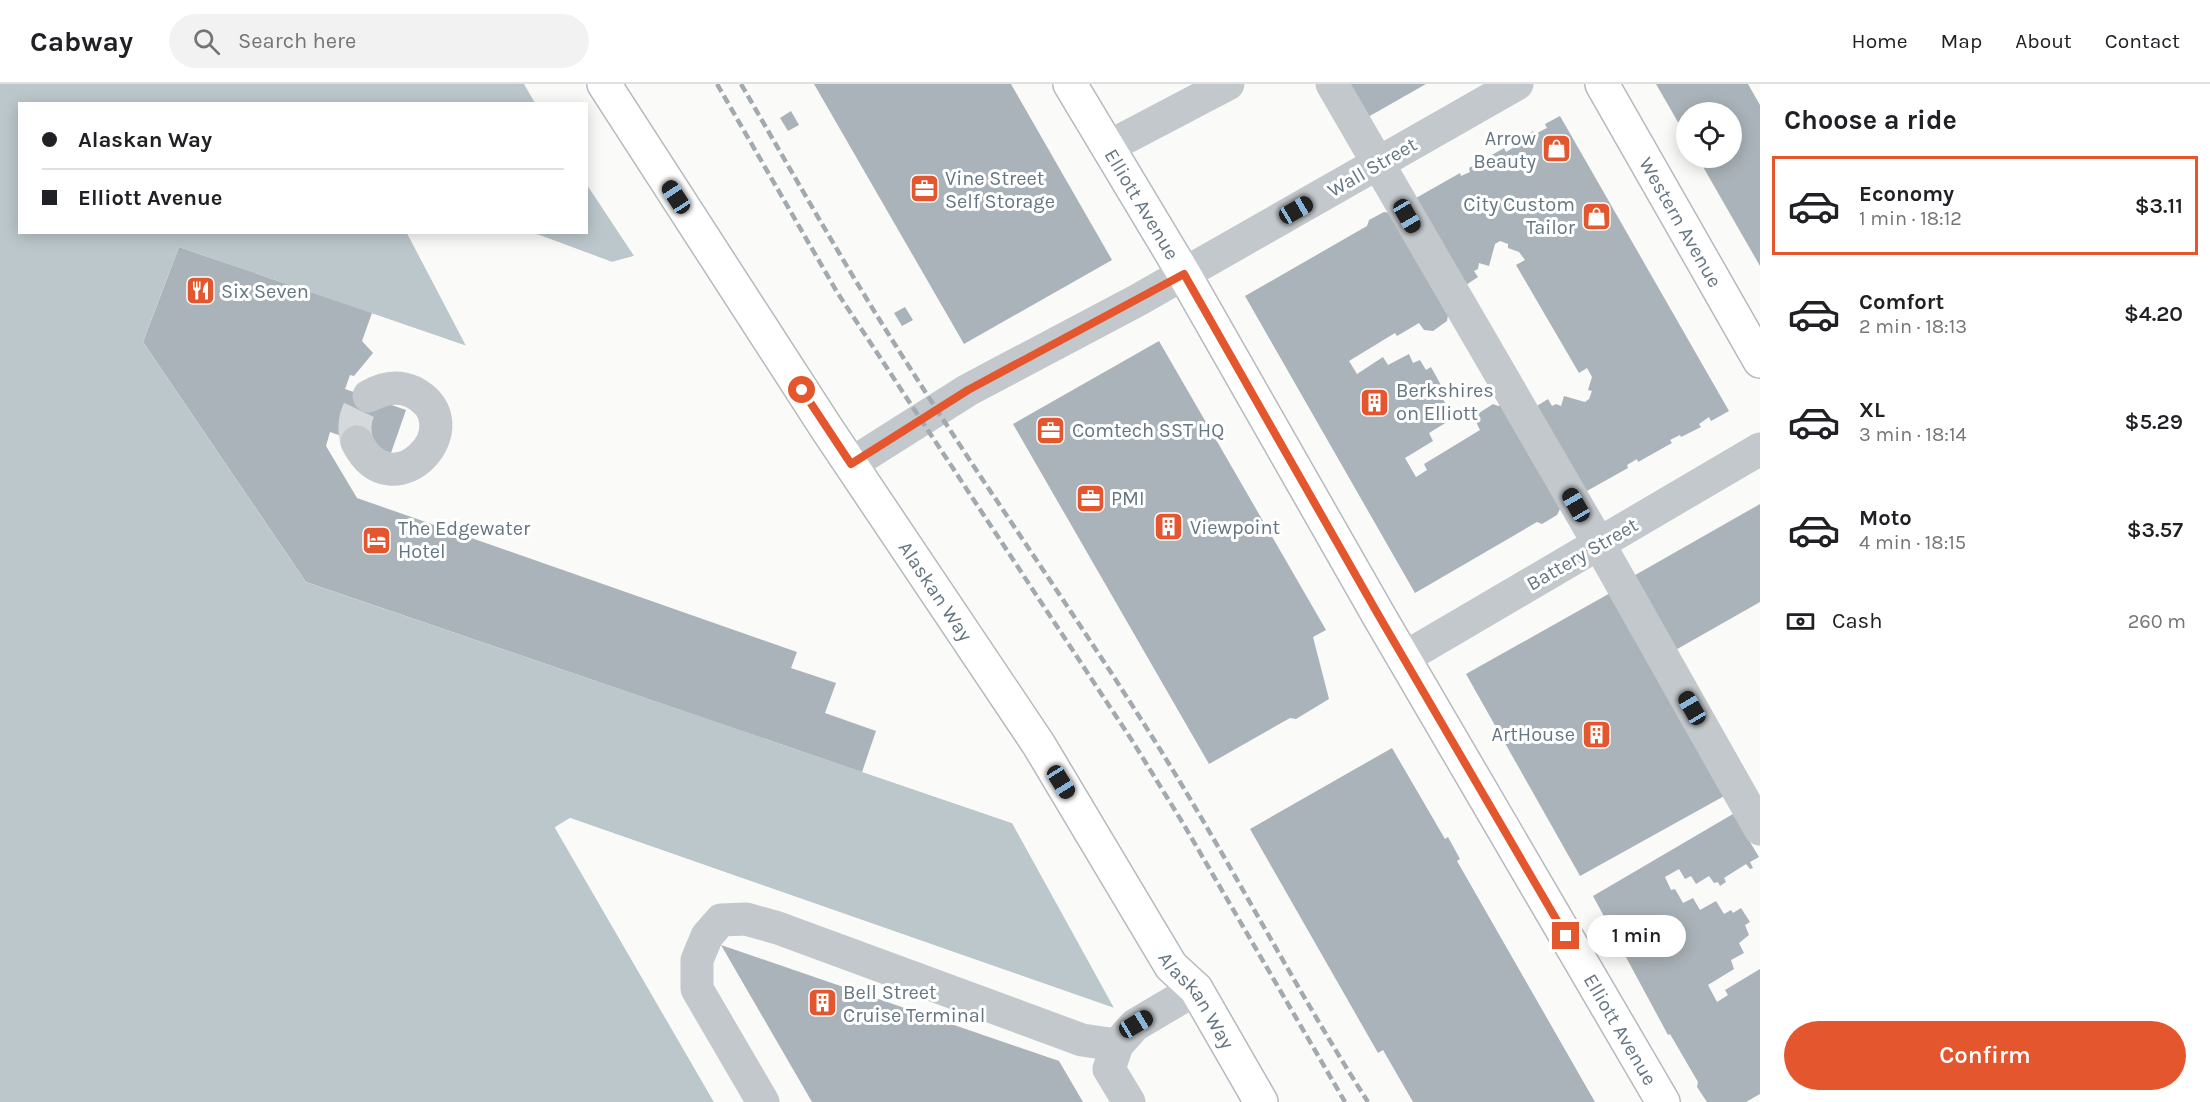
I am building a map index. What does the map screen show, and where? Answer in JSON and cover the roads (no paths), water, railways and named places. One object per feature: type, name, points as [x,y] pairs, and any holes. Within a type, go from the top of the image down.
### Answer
[{"type":"main road","name":"Elliott Avenue","points":[[1070,84],[1184,274],[1404,658],[1663,1102]]},
{"type":"main road","name":"Western Avenue","points":[[1602,84],[1760,361]]},
{"type":"main road","name":"Alaskan Way","points":[[612,87],[851,464],[1039,745],[1171,966],[1196,989],[1261,1102]]},
{"type":"street","points":[[1108,147],[1228,84]]},
{"type":"street","points":[[1332,84],[1599,544],[1760,829]]},
{"type":"street","name":"Wall Street","points":[[851,464],[968,390],[1184,274],[1517,84]]},
{"type":"street","points":[[357,442],[370,460],[388,468],[399,468],[413,464],[422,458],[431,447],[434,437],[434,417],[426,403],[415,393],[396,388],[385,389],[369,396]]},
{"type":"street","name":"Battery Street","points":[[1404,658],[1760,449]]},
{"type":"street","points":[[764,1102],[697,988],[697,960],[707,936],[721,920],[746,920],[778,928],[1082,1040],[1117,1045]]},
{"type":"street","points":[[1129,1102],[1109,1069],[1117,1045],[1136,1024],[1196,989]]},
{"type":"tunnel","points":[[357,442],[356,417],[369,396]]},
{"type":"railway","points":[[717,84],[837,292],[1133,742],[1184,825],[1345,1102]]},
{"type":"railway","points":[[741,84],[888,333],[1179,780],[1312,1011],[1368,1102]]},
{"type":"place","name":"Arrow Beauty","points":[[1557,149]]},
{"type":"place","name":"Vine Street Self Storage","points":[[924,189]]},
{"type":"place","name":"City Custom Tailor","points":[[1596,216]]},
{"type":"place","name":"Six Seven","points":[[200,291]]},
{"type":"place","name":"Berkshires on Elliott","points":[[1375,402]]},
{"type":"place","name":"Comtech SST HQ","points":[[1051,430]]},
{"type":"place","name":"PMI","points":[[1090,498]]},
{"type":"place","name":"Viewpoint","points":[[1169,527]]},
{"type":"place","name":"The Edgewater Hotel","points":[[377,540]]},
{"type":"place","name":"ArtHouse","points":[[1596,734]]},
{"type":"place","name":"Bell Street Cruise Terminal","points":[[822,1003]]}]
